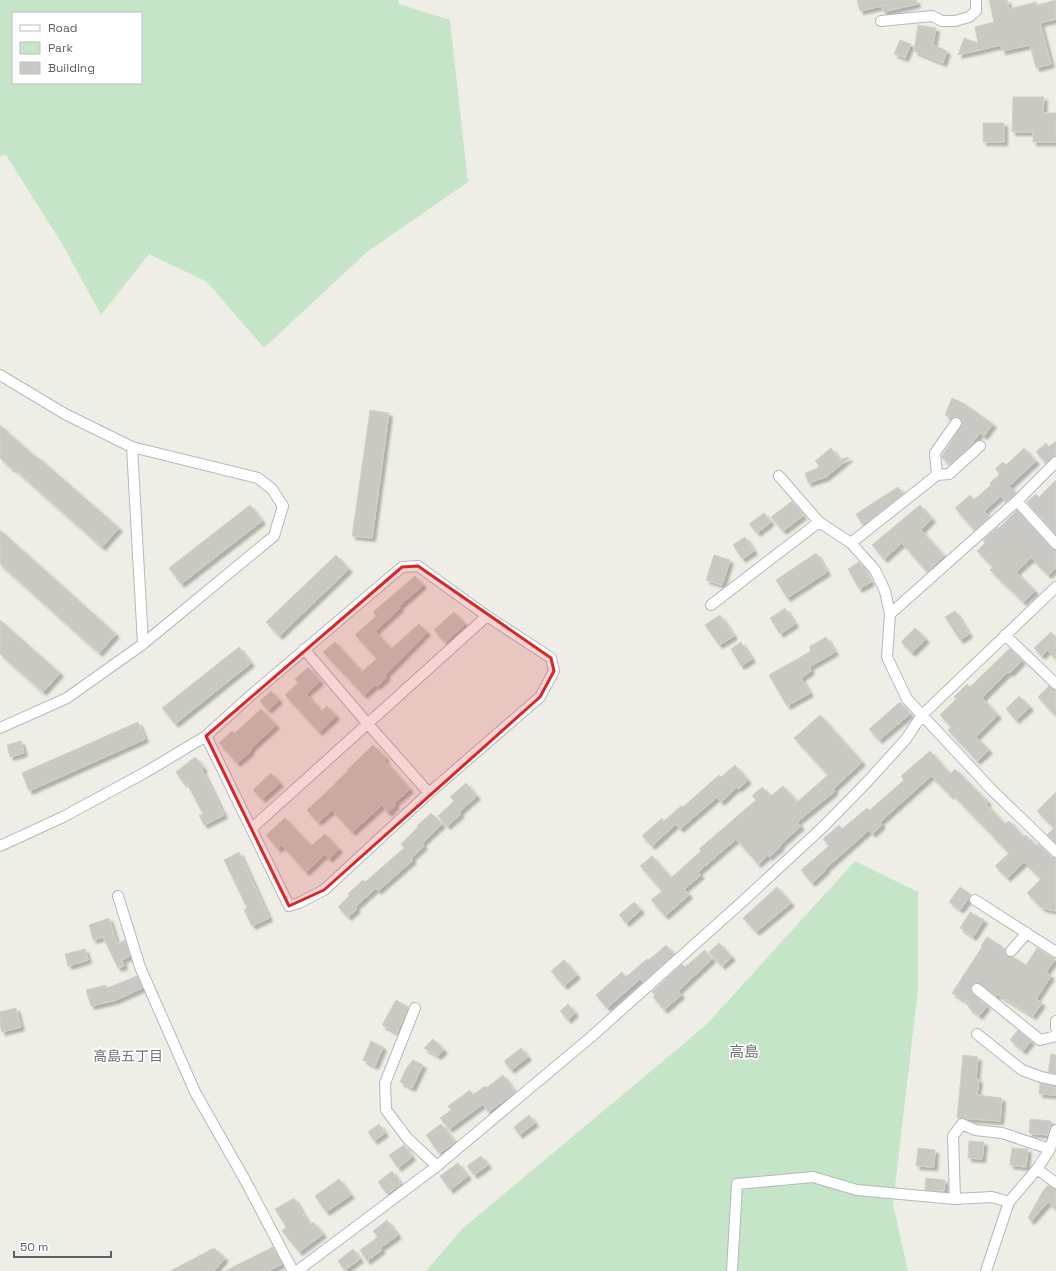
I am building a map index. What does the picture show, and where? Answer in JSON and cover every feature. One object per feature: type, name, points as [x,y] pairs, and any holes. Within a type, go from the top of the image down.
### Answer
[{"type":"street","points":[[881,20],[932,16],[942,21],[955,21],[969,17],[976,11],[976,0]]},
{"type":"street","points":[[0,375],[65,414],[132,447],[258,478],[272,489],[283,506],[274,536],[143,644],[67,698],[0,728]]},
{"type":"street","points":[[936,475],[935,453],[956,423]]},
{"type":"street","points":[[851,543],[936,475],[949,474],[980,446]]},
{"type":"street","points":[[132,447],[143,644]]},
{"type":"street","points":[[890,614],[1017,501],[1056,462]]},
{"type":"street","points":[[779,476],[819,522],[851,543],[875,570],[885,591],[890,614],[887,656],[907,699],[992,790],[1056,852]]},
{"type":"street","points":[[1017,501],[1056,544]]},
{"type":"street","points":[[711,605],[819,522]]},
{"type":"street","points":[[0,846],[63,817],[146,772],[206,736],[304,649],[402,567],[418,566],[487,616],[551,658],[554,671],[540,697],[429,793],[324,890],[299,903],[289,906],[206,736]]},
{"type":"street","points":[[297,1271],[437,1166],[591,1037],[742,902],[824,826],[868,781],[906,739],[922,715],[1056,587]]},
{"type":"street","points":[[251,829],[487,616]]},
{"type":"street","points":[[1005,635],[1056,684]]},
{"type":"street","points":[[304,649],[429,793]]},
{"type":"street","points":[[118,896],[140,967],[195,1092],[245,1180],[293,1271]]},
{"type":"street","points":[[975,900],[1056,952]]},
{"type":"street","points":[[1011,951],[1027,933]]},
{"type":"street","points":[[977,989],[1040,1040],[1056,1036]]},
{"type":"street","points":[[415,1008],[385,1083],[386,1110],[408,1139],[437,1166]]},
{"type":"street","points":[[1056,1021],[1056,1028]]},
{"type":"street","points":[[977,1034],[1022,1070],[1041,1077],[1056,1080]]},
{"type":"street","points":[[955,1199],[953,1136],[962,1124],[975,1130],[1002,1133],[1050,1149]]},
{"type":"street","points":[[986,1271],[1009,1202],[1037,1169],[1050,1149],[1056,1130]]},
{"type":"street","points":[[1037,1169],[1056,1183]]},
{"type":"street","points":[[732,1271],[737,1184],[813,1177],[857,1190],[955,1199],[992,1197],[1009,1202]]},
{"type":"highlighted area","points":[[418,566],[551,658],[554,671],[540,697],[324,890],[289,906],[206,736],[402,567]]},
{"type":"green space","points":[[0,0],[398,0],[399,4],[450,20],[468,182],[367,252],[264,348],[207,282],[149,254],[101,315],[64,247],[6,155],[0,156]]},
{"type":"green space","points":[[855,861],[918,892],[918,989],[893,1204],[908,1271],[426,1271],[462,1229],[706,1025]]},
{"type":"building","points":[[857,0],[916,0],[917,4],[883,12],[882,6],[860,11]]},
{"type":"building","points":[[989,0],[1007,0],[1009,9],[1036,2],[1037,5],[1056,0],[1056,19],[1040,23],[1051,64],[1036,68],[1030,45],[1002,51],[1001,45],[958,55],[964,38],[978,43],[975,27],[994,22]]},
{"type":"building","points":[[918,25],[936,28],[933,45],[947,51],[943,63],[914,51]]},
{"type":"building","points":[[900,40],[911,44],[905,58],[894,54]]},
{"type":"building","points":[[1013,97],[1044,97],[1043,113],[1056,113],[1056,142],[1033,142],[1033,132],[1012,132]]},
{"type":"building","points":[[983,123],[1004,123],[1004,142],[983,142]]},
{"type":"building","points":[[952,398],[965,404],[993,424],[984,436],[980,433],[970,446],[951,464],[942,458],[942,456],[963,423],[959,417],[952,418],[945,415]]},
{"type":"building","points":[[370,410],[389,413],[372,538],[352,536]]},
{"type":"building","points":[[0,425],[119,528],[102,547],[0,458]]},
{"type":"building","points":[[1056,441],[1056,455],[1046,463],[1036,452],[1046,443],[1049,447]]},
{"type":"building","points":[[831,448],[840,460],[849,458],[826,477],[808,483],[805,473],[820,467],[815,461]]},
{"type":"building","points":[[1024,448],[1036,461],[1009,486],[1016,493],[1006,502],[1001,496],[984,511],[989,517],[974,530],[955,508],[970,495],[974,500],[991,485],[990,483],[1000,474],[995,469],[1003,462],[1006,465]]},
{"type":"building","points":[[1056,480],[1056,534],[1027,502],[1036,494],[1039,497]]},
{"type":"building","points":[[898,487],[903,494],[873,518],[862,524],[856,514]]},
{"type":"building","points":[[792,501],[803,516],[783,531],[771,517]]},
{"type":"building","points":[[250,505],[262,521],[181,584],[169,568]]},
{"type":"building","points":[[920,505],[932,519],[921,530],[944,556],[927,572],[902,543],[884,559],[872,545]]},
{"type":"building","points":[[1017,510],[1051,548],[1056,550],[1056,568],[1048,575],[1031,558],[1016,572],[1035,591],[1023,602],[990,570],[993,567],[977,551],[985,543],[983,540],[998,527],[999,528]]},
{"type":"building","points":[[764,513],[771,522],[757,533],[749,524]]},
{"type":"building","points":[[0,530],[116,634],[99,653],[0,564]]},
{"type":"building","points":[[745,537],[754,551],[742,559],[733,545]]},
{"type":"building","points":[[816,553],[827,572],[787,598],[776,580]]},
{"type":"building","points":[[336,555],[349,569],[279,636],[266,622]]},
{"type":"building","points":[[714,555],[730,560],[722,585],[706,580]]},
{"type":"building","points":[[859,562],[871,582],[859,589],[848,569]]},
{"type":"building","points":[[415,576],[423,585],[399,606],[400,608],[375,631],[391,649],[419,624],[427,632],[385,675],[387,677],[364,695],[323,652],[335,642],[362,672],[377,658],[355,635],[376,616],[373,612]]},
{"type":"building","points":[[785,608],[795,624],[780,634],[770,618]]},
{"type":"building","points":[[955,611],[969,634],[960,640],[945,617]]},
{"type":"building","points":[[454,612],[465,624],[445,642],[434,630]]},
{"type":"building","points":[[720,615],[734,636],[719,645],[705,625]]},
{"type":"building","points":[[0,620],[60,673],[43,692],[0,654]]},
{"type":"building","points":[[915,628],[926,639],[912,653],[901,642]]},
{"type":"building","points":[[1051,632],[1056,637],[1056,659],[1047,650],[1042,656],[1034,648]]},
{"type":"building","points":[[826,637],[835,652],[809,667],[811,671],[801,678],[810,693],[787,706],[769,675],[811,651],[809,647]]},
{"type":"building","points":[[741,642],[752,659],[741,666],[731,649]]},
{"type":"building","points":[[239,647],[251,663],[175,724],[162,708]]},
{"type":"building","points":[[1010,648],[1022,661],[1010,673],[1008,672],[982,698],[998,715],[976,737],[989,750],[977,761],[948,730],[951,727],[940,715],[956,699],[954,697],[967,684],[970,687]]},
{"type":"building","points":[[308,667],[320,681],[306,694],[322,711],[327,706],[336,716],[319,732],[285,695],[298,683],[295,679]]},
{"type":"building","points":[[1049,686],[1056,690],[1056,716],[1038,697]]},
{"type":"building","points":[[271,691],[279,700],[268,710],[260,701]]},
{"type":"building","points":[[1019,696],[1030,707],[1016,720],[1006,709]]},
{"type":"building","points":[[900,702],[910,714],[879,740],[869,729]]},
{"type":"building","points":[[261,709],[276,725],[237,763],[219,743],[232,731],[235,733]]},
{"type":"building","points":[[820,715],[862,762],[833,789],[835,791],[797,822],[801,826],[769,857],[768,855],[758,864],[736,839],[698,872],[701,875],[684,889],[689,895],[665,916],[651,900],[662,891],[640,866],[652,856],[671,878],[701,851],[699,849],[756,800],[752,796],[762,787],[771,796],[783,786],[797,802],[828,775],[794,738]]},
{"type":"building","points":[[138,722],[145,739],[29,791],[22,773]]},
{"type":"building","points":[[21,741],[24,753],[10,757],[7,745]]},
{"type":"building","points":[[373,745],[386,758],[384,760],[410,789],[394,803],[396,805],[388,813],[382,805],[352,832],[332,810],[318,822],[307,810]]},
{"type":"building","points":[[930,751],[950,774],[955,769],[988,802],[986,804],[1005,824],[1009,821],[1024,837],[1026,835],[1036,846],[1038,844],[1051,857],[1056,858],[1056,911],[1042,908],[1027,893],[1041,879],[1024,862],[1007,878],[995,866],[1009,853],[952,794],[950,795],[931,776],[880,822],[882,825],[872,834],[869,830],[825,869],[826,870],[812,883],[801,870],[829,846],[823,839],[839,825],[842,829],[867,808],[870,810],[904,780],[901,776]]},
{"type":"building","points":[[195,757],[204,768],[202,770],[224,815],[204,825],[199,815],[203,814],[186,782],[184,784],[176,772]]},
{"type":"building","points":[[735,765],[748,780],[738,789],[737,787],[721,802],[717,797],[680,829],[676,824],[652,846],[642,836],[662,818],[664,821],[681,806],[683,807],[719,775],[721,777]]},
{"type":"building","points":[[271,773],[280,783],[262,799],[253,790]]},
{"type":"building","points":[[466,783],[477,796],[459,812],[461,814],[447,826],[438,816],[454,801],[450,797]]},
{"type":"building","points":[[1056,792],[1056,843],[1047,835],[1054,828],[1037,811]]},
{"type":"building","points":[[431,813],[442,824],[422,843],[424,846],[411,858],[413,860],[378,891],[376,888],[355,907],[357,909],[348,917],[338,907],[350,895],[348,894],[363,880],[365,882],[404,848],[401,844]]},
{"type":"building","points":[[285,818],[311,846],[325,834],[339,849],[329,859],[325,854],[306,872],[282,845],[278,849],[266,835]]},
{"type":"building","points":[[239,852],[269,918],[252,926],[244,910],[247,908],[224,860]]},
{"type":"building","points":[[777,887],[791,903],[756,932],[743,918]]},
{"type":"building","points":[[960,887],[971,895],[960,910],[949,902]]},
{"type":"building","points":[[634,902],[641,910],[626,923],[619,915]]},
{"type":"building","points":[[970,912],[984,920],[973,937],[960,928]]},
{"type":"building","points":[[109,918],[117,944],[125,940],[130,956],[122,960],[124,966],[118,968],[103,937],[93,940],[89,925]]},
{"type":"building","points":[[987,937],[1003,947],[1002,949],[1005,951],[1007,956],[1013,957],[1026,965],[1037,948],[1055,959],[1046,972],[1051,976],[1036,999],[1042,1003],[1033,1016],[997,994],[996,996],[978,983],[972,985],[971,992],[987,1006],[979,1016],[968,1007],[970,1004],[952,993]]},
{"type":"building","points":[[719,943],[732,957],[722,966],[709,952]]},
{"type":"building","points":[[666,945],[674,954],[643,982],[640,979],[607,1008],[596,995],[622,972],[626,977]]},
{"type":"building","points":[[85,949],[88,960],[68,966],[65,954]]},
{"type":"building","points":[[705,950],[712,959],[678,991],[681,995],[664,1010],[653,997],[655,995],[652,992],[682,964],[685,967]]},
{"type":"building","points":[[564,960],[577,975],[564,986],[551,971]]},
{"type":"building","points":[[137,976],[142,988],[116,1000],[91,1006],[86,990],[106,985],[107,988]]},
{"type":"building","points":[[396,1000],[408,1007],[397,1033],[382,1025]]},
{"type":"building","points":[[568,1004],[575,1013],[568,1020],[560,1011]]},
{"type":"building","points":[[16,1008],[21,1027],[2,1032],[0,1025],[0,1012]]},
{"type":"building","points":[[1018,1030],[1031,1041],[1023,1051],[1010,1040]]},
{"type":"building","points":[[433,1039],[444,1050],[438,1056],[424,1048]]},
{"type":"building","points":[[371,1041],[383,1047],[375,1066],[363,1060]]},
{"type":"building","points":[[521,1048],[528,1057],[511,1070],[504,1061]]},
{"type":"building","points":[[1051,1054],[1056,1055],[1056,1073],[1048,1072]]},
{"type":"building","points":[[963,1055],[978,1057],[976,1079],[979,1079],[977,1095],[1002,1098],[1000,1121],[957,1118]]},
{"type":"building","points":[[413,1060],[423,1065],[412,1088],[400,1082],[407,1067]]},
{"type":"building","points":[[503,1075],[515,1092],[488,1112],[483,1104],[449,1129],[440,1118],[451,1110],[448,1106],[470,1090],[473,1095],[485,1086],[486,1088]]},
{"type":"building","points":[[1040,1083],[1056,1086],[1056,1095],[1039,1094]]},
{"type":"building","points":[[529,1115],[535,1123],[519,1135],[514,1127]]},
{"type":"building","points":[[1030,1119],[1051,1121],[1048,1135],[1029,1133]]},
{"type":"building","points":[[379,1124],[385,1133],[374,1141],[368,1132]]},
{"type":"building","points":[[441,1124],[455,1142],[439,1153],[426,1135]]},
{"type":"building","points":[[969,1141],[984,1142],[982,1159],[968,1158]]},
{"type":"building","points":[[404,1145],[412,1157],[398,1168],[389,1155]]},
{"type":"building","points":[[918,1148],[935,1150],[934,1167],[916,1166]]},
{"type":"building","points":[[1012,1148],[1028,1149],[1026,1167],[1010,1165]]},
{"type":"building","points":[[481,1156],[488,1165],[474,1175],[467,1166]]},
{"type":"building","points":[[458,1163],[468,1176],[450,1190],[440,1176]]},
{"type":"building","points":[[392,1171],[401,1184],[387,1194],[378,1182]]},
{"type":"building","points":[[926,1178],[945,1180],[944,1191],[925,1190]]},
{"type":"building","points":[[339,1179],[351,1195],[326,1212],[315,1196]]},
{"type":"building","points":[[1048,1185],[1056,1189],[1056,1210],[1048,1202],[1031,1221],[1028,1218]]},
{"type":"building","points":[[294,1198],[309,1225],[313,1222],[323,1234],[299,1252],[282,1231],[286,1227],[275,1209]]},
{"type":"building","points":[[387,1220],[398,1235],[380,1248],[382,1250],[367,1261],[360,1250],[378,1237],[373,1231]]},
{"type":"building","points":[[273,1247],[282,1264],[268,1271],[225,1271]]},
{"type":"building","points":[[214,1248],[225,1258],[214,1271],[170,1271]]},
{"type":"building","points":[[353,1249],[360,1259],[345,1270],[338,1261]]},
{"type":"district","name":"高島","points":[[744,1052]]},
{"type":"district","name":"高島五丁目","points":[[128,1056]]}]
